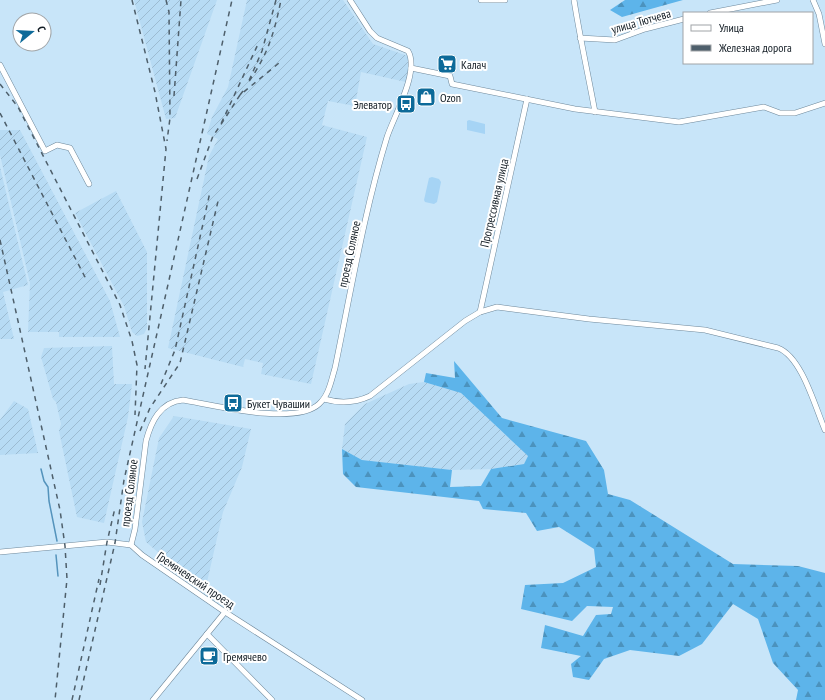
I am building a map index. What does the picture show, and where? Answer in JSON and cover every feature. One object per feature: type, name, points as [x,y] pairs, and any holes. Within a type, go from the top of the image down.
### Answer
[{"type":"street","points":[[481,0],[505,0]]},
{"type":"street","points":[[574,0],[595,112]]},
{"type":"street","points":[[715,12],[777,0]]},
{"type":"street","points":[[814,0],[819,14],[825,44]]},
{"type":"street","points":[[352,1],[370,31],[377,38],[408,51],[411,60],[411,68],[450,76],[452,84],[595,112],[666,121],[690,121],[725,113],[764,107],[780,113],[795,113],[825,103]]},
{"type":"street","name":"улица Тютчева","points":[[580,38],[615,40],[645,29],[683,19]]},
{"type":"street","points":[[0,65],[45,150],[57,145],[70,148],[90,184]]},
{"type":"street","name":"проезд Соляное","points":[[131,545],[135,529],[146,442],[149,430],[164,406],[174,401],[182,400],[264,413],[289,414],[312,409],[324,398],[335,368],[373,187],[387,137],[409,79],[411,68]]},
{"type":"street","name":"Прогрессивная улица","points":[[480,312],[527,99]]},
{"type":"street","points":[[324,398],[334,402],[351,402],[370,396],[465,321],[492,307],[503,306],[605,320],[705,330],[786,351],[797,366],[825,430]]},
{"type":"street","points":[[0,552],[107,542],[131,545]]},
{"type":"street","name":"Гремячевский проезд","points":[[131,545],[142,555],[225,612],[362,700]]},
{"type":"street","points":[[152,700],[225,612]]},
{"type":"street","points":[[207,634],[272,700]]},
{"type":"shaded area","points":[[134,0],[217,0],[175,118],[166,119]]},
{"type":"shaded area","points":[[247,0],[343,0],[373,44],[408,56],[409,67],[406,82],[361,72],[355,106],[328,101],[322,125],[367,137],[311,384],[261,374],[263,363],[245,359],[243,367],[168,348],[209,156],[218,139],[207,134],[212,117],[228,87]]},
{"type":"shaded area","points":[[469,120],[485,124],[485,134],[467,130],[467,121]]},
{"type":"shaded area","points":[[0,130],[20,130],[110,301],[120,337],[59,337],[59,332],[28,332],[30,283],[0,155]]},
{"type":"shaded area","points":[[0,167],[28,285],[3,292],[14,339],[0,339]]},
{"type":"shaded area","points":[[432,177],[439,179],[441,182],[437,202],[434,204],[425,202],[424,200],[429,178]]},
{"type":"shaded area","points":[[116,191],[147,252],[147,328],[144,334],[137,336],[132,332],[124,306],[75,213]]},
{"type":"shaded area","points":[[112,346],[114,384],[132,384],[128,417],[104,523],[77,517],[59,431],[61,424],[56,402],[53,399],[41,357],[44,348]]},
{"type":"shaded area","points":[[424,382],[461,393],[528,456],[524,464],[491,469],[452,470],[362,460],[342,449],[345,424],[365,404],[409,384]]},
{"type":"shaded area","points":[[14,401],[28,409],[38,453],[0,455],[0,420]]},
{"type":"shaded area","points":[[174,416],[251,429],[242,467],[223,512],[207,582],[205,583],[173,565],[146,542],[142,522],[159,438]]},
{"type":"green space","points":[[625,0],[683,0],[622,17],[610,10]]},
{"type":"green space","points":[[454,361],[502,418],[586,441],[604,470],[608,494],[630,500],[733,564],[798,566],[825,573],[825,700],[796,700],[798,690],[773,663],[758,619],[733,604],[702,644],[679,656],[630,650],[604,659],[589,680],[573,677],[571,664],[581,656],[541,648],[545,625],[583,636],[596,615],[611,614],[613,607],[587,606],[572,621],[521,609],[525,585],[563,583],[596,567],[594,549],[559,527],[537,531],[526,513],[483,509],[479,501],[356,487],[343,474],[342,449],[362,460],[452,470],[450,487],[481,486],[491,469],[524,464],[528,456],[461,393],[424,382],[426,373],[455,378]]},
{"type":"waterway","points":[[41,469],[44,481],[48,487],[49,501],[57,541]]},
{"type":"waterway","points":[[56,555],[58,576]]},
{"type":"railway","points":[[132,0],[155,92],[166,149],[145,369]]},
{"type":"railway","points":[[166,0],[169,12],[170,118],[167,141]]},
{"type":"railway","points":[[174,96],[181,0]]},
{"type":"railway","points":[[79,700],[115,543],[124,480],[232,0]]},
{"type":"railway","points":[[276,0],[262,51],[248,83],[261,63],[269,43],[276,23],[281,0]]},
{"type":"railway","points":[[240,95],[220,126],[259,42]]},
{"type":"railway","points":[[243,91],[240,95],[279,63]]},
{"type":"railway","points":[[0,84],[18,107],[120,305],[132,341],[137,365],[135,415]]},
{"type":"railway","points":[[0,113],[86,279]]},
{"type":"railway","points":[[197,179],[213,136],[220,126]]},
{"type":"railway","points":[[161,384],[175,350],[210,192]]},
{"type":"railway","points":[[140,431],[150,408],[180,363],[219,197]]},
{"type":"railway","points":[[0,240],[60,510],[65,546],[67,579],[55,700]]},
{"type":"railway","points":[[100,585],[107,542],[115,508]]},
{"type":"railway","points":[[72,700],[99,579]]},
{"type":"place","name":"Калач","points":[[447,64]]},
{"type":"place","name":"Ozon","points":[[426,97]]},
{"type":"place","name":"Элеватор","points":[[406,104]]},
{"type":"place","name":"Букет Чувашии","points":[[233,403]]},
{"type":"place","name":"Гремячево","points":[[209,656]]}]
